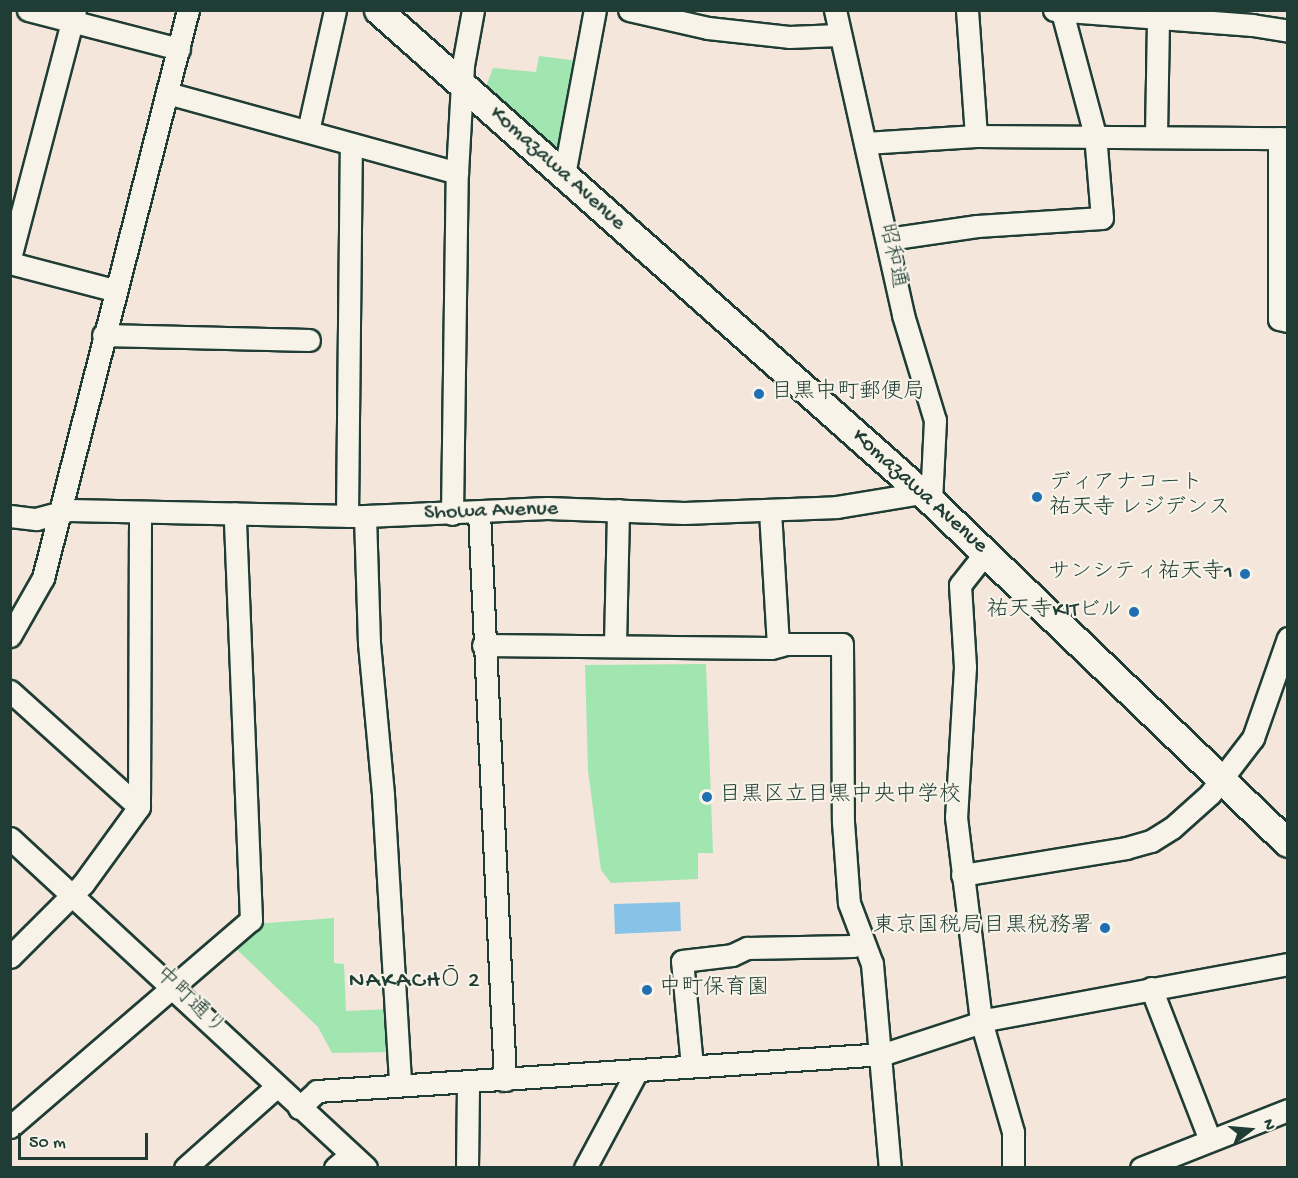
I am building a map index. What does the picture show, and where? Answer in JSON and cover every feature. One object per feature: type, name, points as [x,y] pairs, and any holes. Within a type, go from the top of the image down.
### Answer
[{"type":"main road","name":"Komazawa Avenue","points":[[378,10],[926,497],[986,552],[1287,843]]},
{"type":"street","points":[[28,10],[73,16],[178,49]]},
{"type":"street","points":[[10,636],[43,578],[114,290],[188,10]]},
{"type":"street","points":[[308,131],[335,10]]},
{"type":"street","points":[[452,514],[457,173],[462,84],[473,10]]},
{"type":"street","points":[[564,175],[595,10]]},
{"type":"street","points":[[629,10],[708,28],[789,37],[839,35]]},
{"type":"street","name":"昭和通","points":[[835,10],[888,239],[903,315],[935,420],[926,497]]},
{"type":"street","points":[[967,10],[976,136]]},
{"type":"street","points":[[888,239],[978,226],[1102,218],[1095,135],[1058,11],[1158,17],[1287,31]]},
{"type":"street","points":[[73,16],[10,260],[114,290]]},
{"type":"street","points":[[1156,135],[1158,17]]},
{"type":"street","points":[[167,93],[457,173]]},
{"type":"street","points":[[865,142],[976,136],[1156,135],[1283,138],[1279,319],[1287,321]]},
{"type":"street","points":[[351,144],[356,516],[383,795],[400,1085]]},
{"type":"street","points":[[103,335],[309,340]]},
{"type":"street","name":"Showa Avenue","points":[[10,516],[36,519],[69,510],[356,516],[452,514],[547,508],[770,511],[837,507],[926,497]]},
{"type":"street","points":[[615,644],[618,510]]},
{"type":"street","points":[[770,511],[778,646]]},
{"type":"street","points":[[479,512],[483,645],[505,1080]]},
{"type":"street","points":[[10,957],[72,895],[140,807],[140,513]]},
{"type":"street","points":[[10,1127],[251,920],[235,513]]},
{"type":"street","points":[[986,552],[960,585],[965,667],[955,779],[962,875],[981,1021],[1013,1132],[1013,1167]]},
{"type":"street","points":[[962,875],[1151,841],[1186,816],[1221,780],[1253,738],[1287,638]]},
{"type":"street","points":[[483,645],[778,646],[842,644],[843,822],[848,896],[861,940],[872,964],[890,1167]]},
{"type":"street","points":[[10,691],[140,807]]},
{"type":"street","name":"中町通り","points":[[10,838],[173,986],[299,1108],[350,1163]]},
{"type":"street","points":[[692,1066],[682,961],[732,955],[747,948],[853,946],[861,940]]},
{"type":"street","points":[[299,1108],[316,1090],[879,1055],[981,1021],[1287,964]]},
{"type":"street","points":[[1151,988],[1210,1140]]},
{"type":"street","points":[[585,1167],[637,1071]]},
{"type":"street","points":[[467,1167],[468,1081]]},
{"type":"street","points":[[185,1167],[276,1087]]},
{"type":"street","points":[[1141,1167],[1287,1110]]},
{"type":"green space","points":[[539,56],[579,61],[561,159],[485,89],[493,68],[536,72]]},
{"type":"green space","points":[[706,664],[713,853],[698,853],[698,879],[611,883],[601,870],[588,770],[585,665]]},
{"type":"green space","points":[[334,918],[334,963],[344,964],[346,1011],[390,1009],[392,1052],[332,1053],[318,1027],[231,944],[253,924]]},
{"type":"water","points":[[680,902],[681,931],[615,934],[614,904]]},
{"type":"place","name":"目黒中町郵便局","points":[[759,394]]},
{"type":"place","name":"ディアナコート 祐天寺 レジデンス","points":[[1037,497]]},
{"type":"place","name":"サンシティ祐天寺1","points":[[1245,574]]},
{"type":"place","name":"祐天寺KITビル","points":[[1134,612]]},
{"type":"place","name":"目黒区立目黒中央中学校","points":[[707,797]]},
{"type":"place","name":"東京国税局目黒税務署","points":[[1105,928]]},
{"type":"place","name":"中町保育園","points":[[647,990]]},
{"type":"district","name":"NAKACHŌ 2","points":[[415,982]]}]
